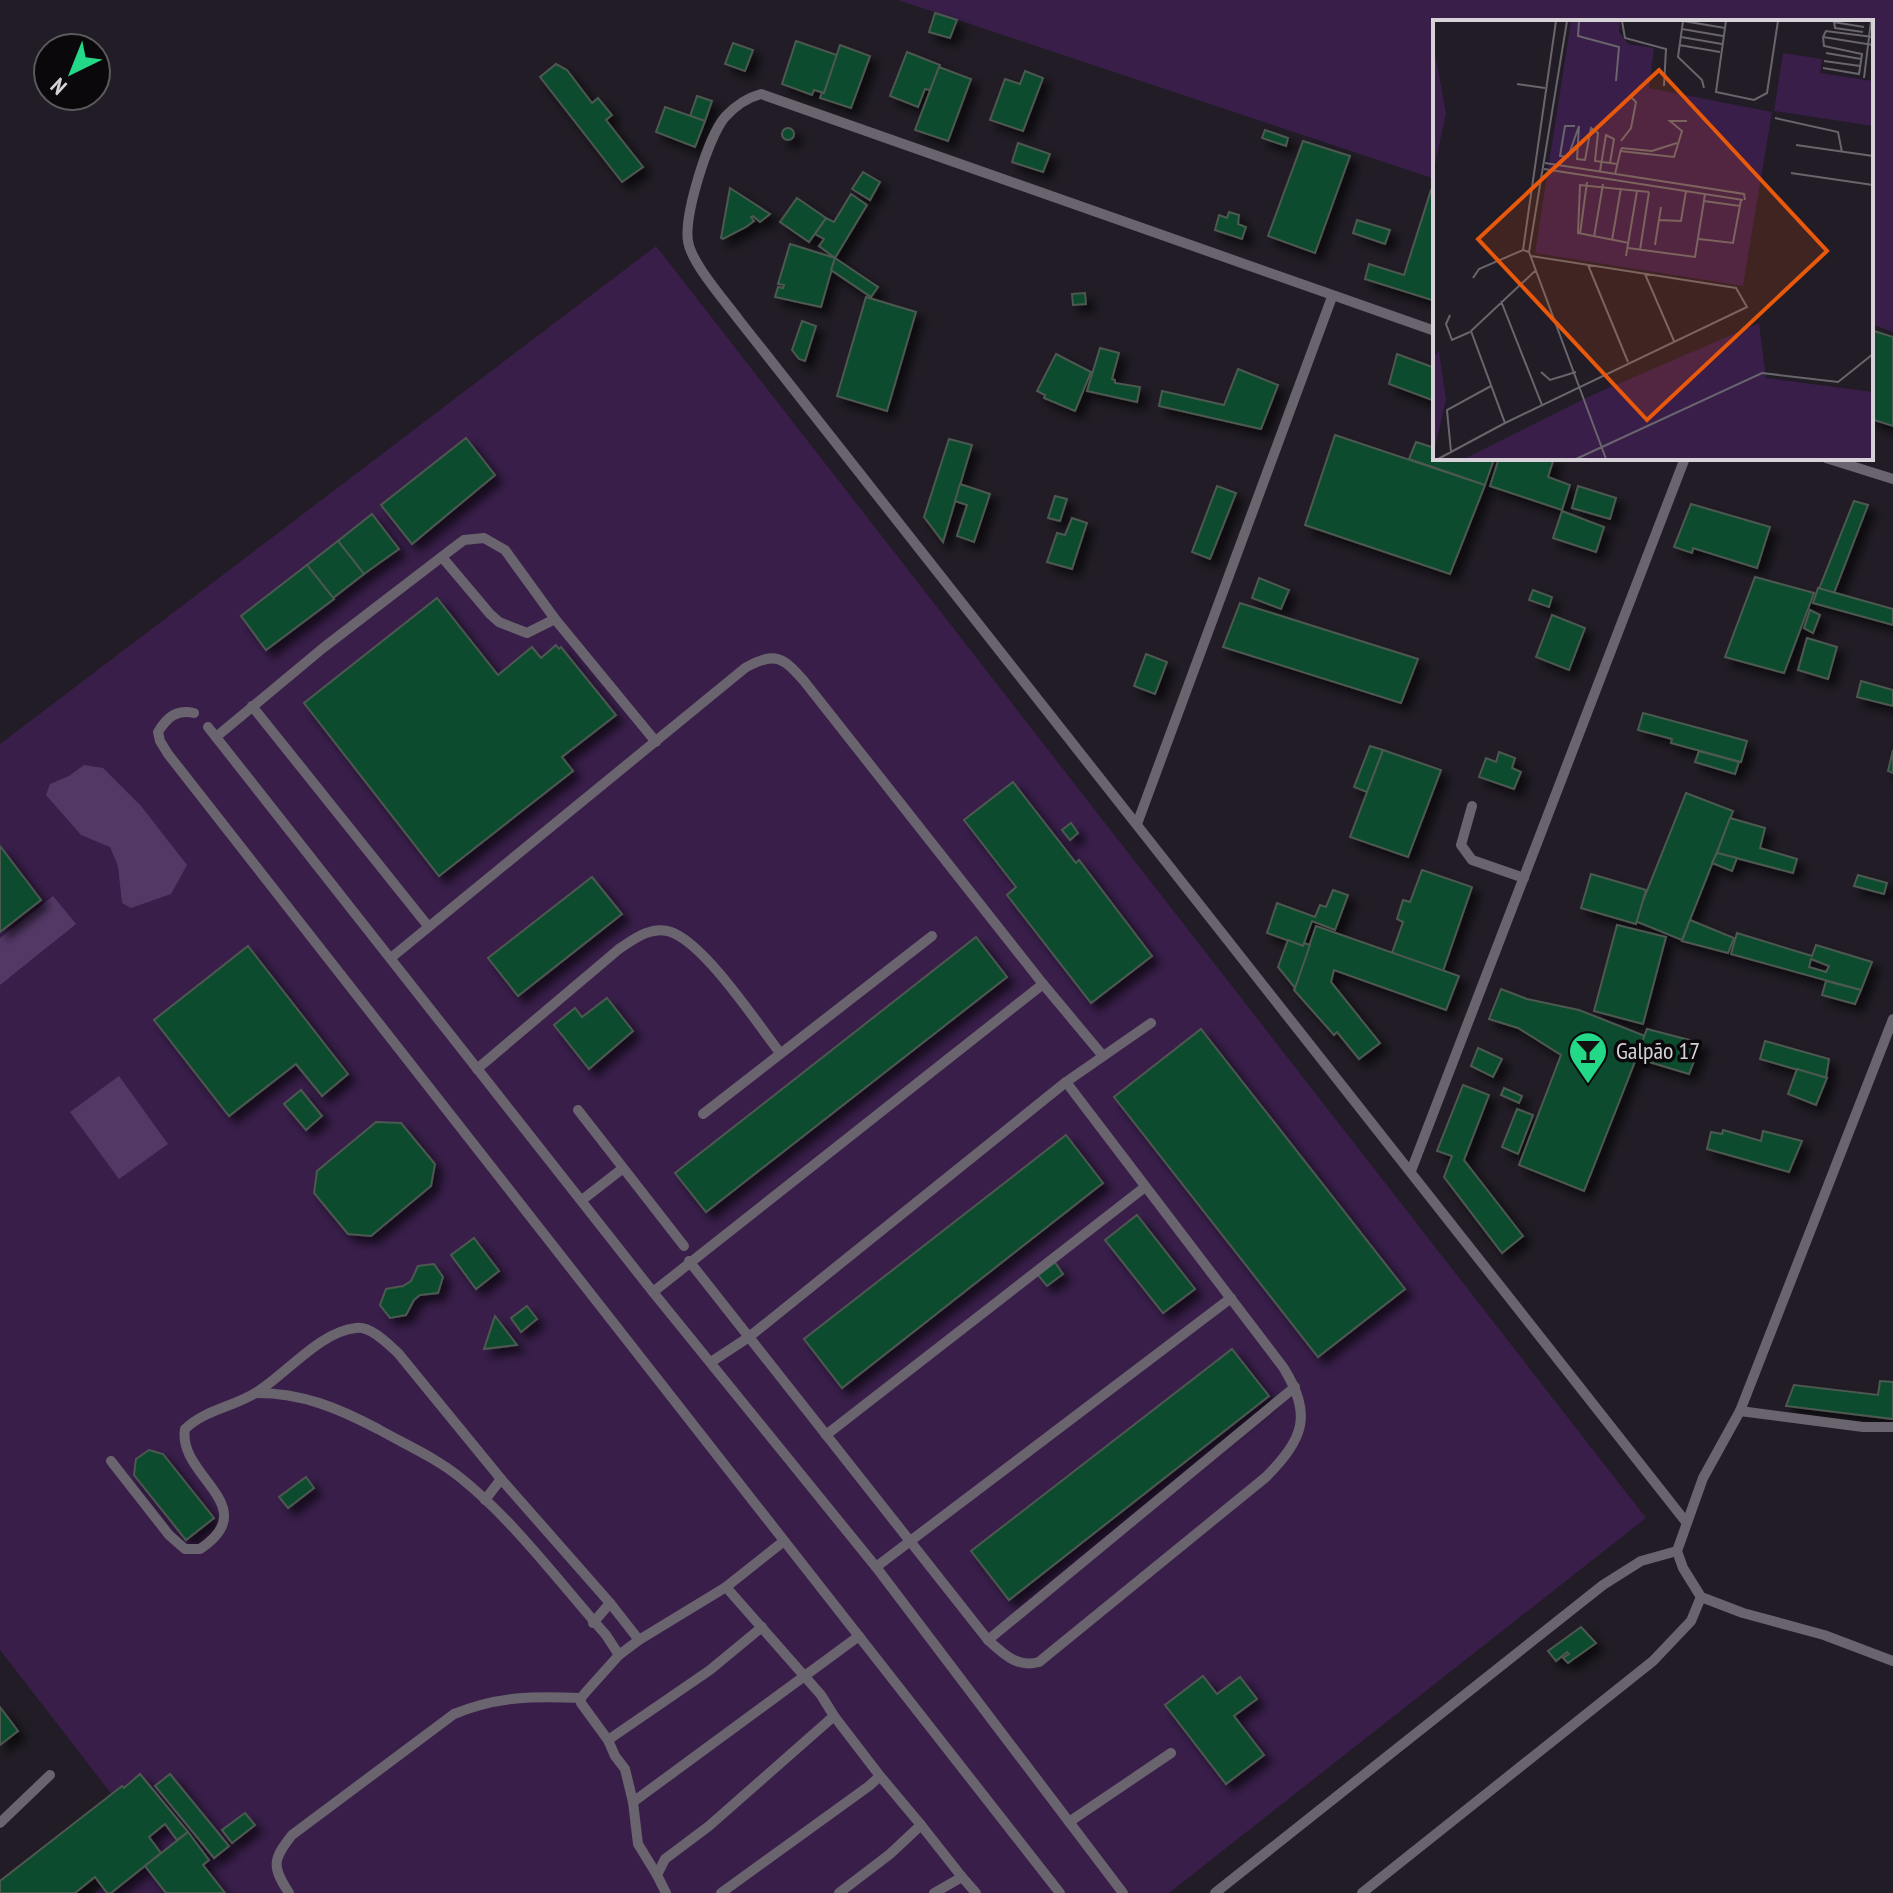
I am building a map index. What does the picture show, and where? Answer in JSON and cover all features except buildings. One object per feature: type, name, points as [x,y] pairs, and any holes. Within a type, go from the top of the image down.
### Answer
[{"type":"lane","points":[[1433,330],[761,94],[740,103],[723,120],[704,160],[695,191],[688,243],[702,270],[1686,1522]]},
{"type":"lane","points":[[1137,824],[1332,297]]},
{"type":"lane","points":[[1411,1171],[1684,460]]},
{"type":"lane","points":[[1832,460],[1893,479]]},
{"type":"lane","points":[[216,737],[464,540],[484,538],[505,550],[555,619],[656,742]]},
{"type":"lane","points":[[442,557],[499,622],[527,633],[555,619]]},
{"type":"lane","points":[[392,957],[745,668],[765,658],[784,660],[1103,1056]]},
{"type":"lane","points":[[252,706],[428,926]]},
{"type":"lane","points":[[194,713],[184,711],[175,714],[158,732],[168,754],[1060,1893]]},
{"type":"lane","points":[[208,727],[653,1292],[876,1567],[1123,1893]]},
{"type":"lane","points":[[1472,806],[1461,845],[1472,860],[1524,878]]},
{"type":"lane","points":[[477,1069],[619,949],[640,935],[660,930],[672,932],[688,941],[713,967],[780,1053]]},
{"type":"lane","points":[[703,1114],[932,936]]},
{"type":"lane","points":[[653,1292],[1043,984]]},
{"type":"lane","points":[[1893,1019],[1740,1411],[1703,1478],[1677,1551],[1683,1568],[1701,1597],[1743,1613],[1824,1635],[1893,1661]]},
{"type":"lane","points":[[711,1362],[749,1337],[1066,1082],[1151,1023]]},
{"type":"lane","points":[[689,1261],[988,1640],[1018,1663],[1028,1665],[1039,1662],[1266,1477],[1293,1444],[1302,1407],[1295,1387],[1231,1298],[1066,1082]]},
{"type":"lane","points":[[578,1110],[684,1246]]},
{"type":"lane","points":[[582,1200],[622,1169]]},
{"type":"lane","points":[[826,1435],[1145,1187]]},
{"type":"lane","points":[[876,1567],[1231,1298]]},
{"type":"lane","points":[[111,1461],[169,1535],[185,1549],[200,1549],[220,1532],[226,1516],[222,1504],[185,1446],[185,1429],[200,1416],[257,1393],[339,1333],[358,1327],[364,1329],[398,1353],[639,1640]]},
{"type":"lane","points":[[988,1640],[1295,1387]]},
{"type":"lane","points":[[257,1393],[285,1393],[311,1399],[349,1414],[460,1477],[485,1500],[606,1635],[619,1655]]},
{"type":"lane","points":[[1740,1411],[1863,1427],[1893,1427]]},
{"type":"lane","points":[[485,1500],[501,1479]]},
{"type":"lane","points":[[666,1893],[638,1844],[625,1769],[581,1703],[581,1698],[619,1655],[726,1587],[784,1541]]},
{"type":"lane","points":[[1215,1893],[1603,1585],[1641,1561],[1677,1551]]},
{"type":"lane","points":[[726,1587],[821,1695],[880,1776],[976,1893]]},
{"type":"lane","points":[[1362,1893],[1653,1661],[1691,1621],[1701,1597]]},
{"type":"lane","points":[[593,1623],[610,1603]]},
{"type":"lane","points":[[608,1740],[710,1670],[762,1627]]},
{"type":"lane","points":[[633,1802],[859,1636]]},
{"type":"lane","points":[[289,1893],[277,1874],[276,1864],[279,1852],[292,1835],[454,1714],[482,1703],[530,1696],[581,1698]]},
{"type":"lane","points":[[657,1875],[665,1859],[709,1826],[834,1716]]},
{"type":"lane","points":[[1069,1822],[1171,1753]]},
{"type":"lane","points":[[0,1823],[50,1775]]},
{"type":"lane","points":[[721,1893],[880,1776]]},
{"type":"lane","points":[[839,1893],[890,1854],[921,1825]]},
{"type":"lane","points":[[934,1893],[962,1877]]},
{"type":"shaded area","points":[[898,0],[1893,0],[1893,332],[1873,325],[1873,20],[1433,20],[1433,178]]},
{"type":"shaded area","points":[[656,246],[1646,1518],[1169,1893],[95,1893],[151,1845],[0,1650],[0,744]]},
{"type":"shaded area","points":[[84,765],[103,768],[141,806],[187,865],[171,894],[131,908],[122,903],[118,866],[110,847],[81,835],[46,795],[50,784]]},
{"type":"shaded area","points":[[53,896],[76,924],[0,985],[0,938]]},
{"type":"shaded area","points":[[119,1076],[168,1144],[119,1179],[70,1112]]},
{"type":"place","name":"Galpão 17","points":[[1588,1085]]}]
